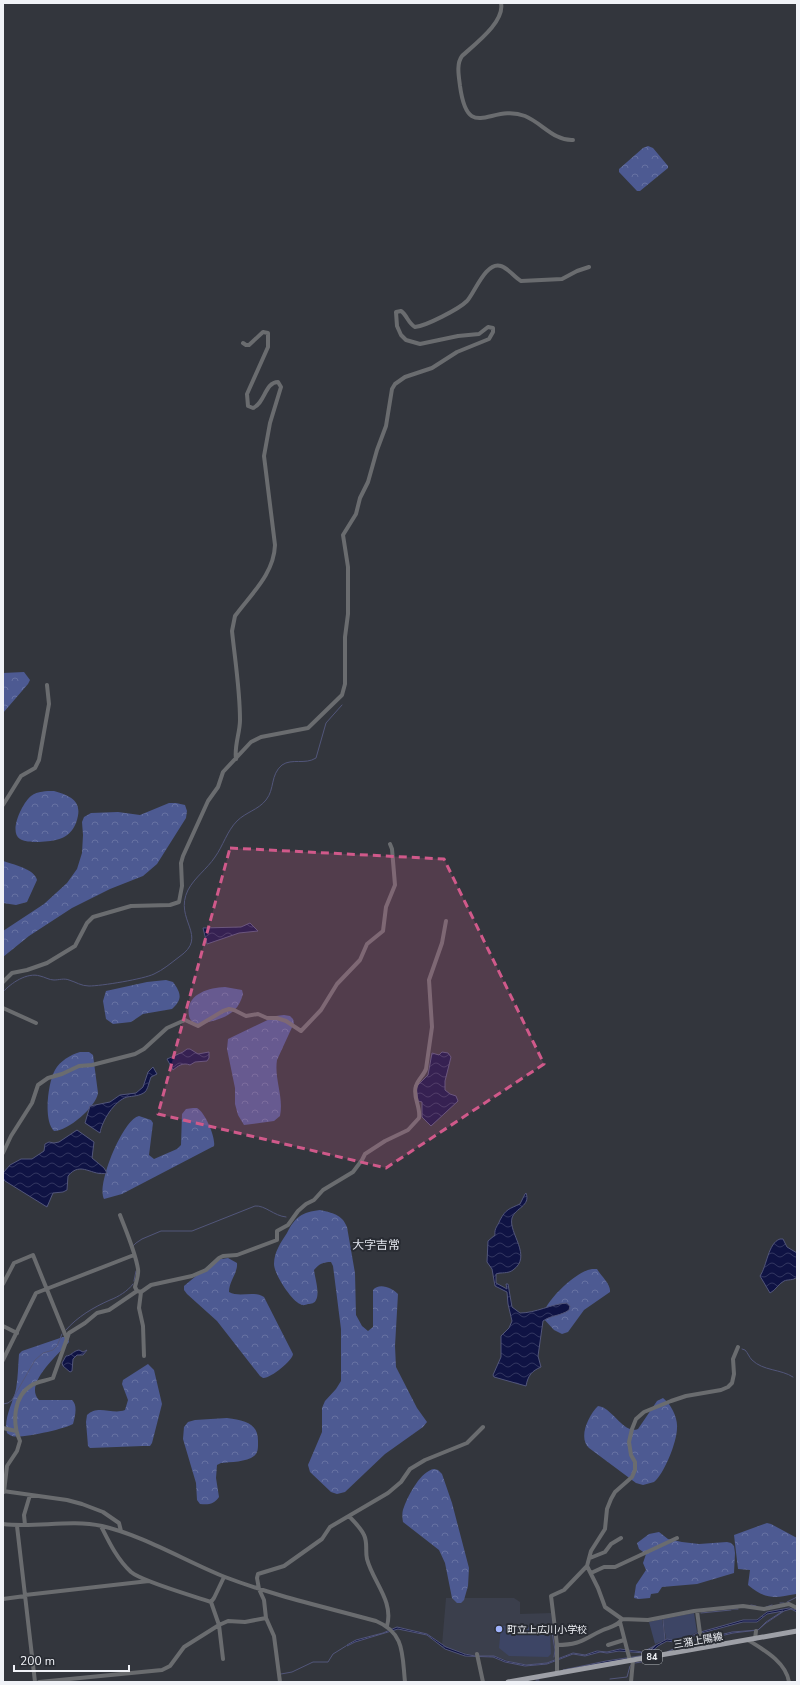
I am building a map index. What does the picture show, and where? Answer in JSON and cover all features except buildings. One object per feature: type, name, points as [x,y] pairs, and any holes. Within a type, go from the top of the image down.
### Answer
[{"type":"main road","name":"三潴上陽線","points":[[508,1682],[797,1631]]},
{"type":"street","points":[[501,3],[499,16],[494,26],[462,56],[459,62],[462,99],[468,114],[471,117],[477,118],[512,114],[521,115],[534,120],[560,138],[573,140]]},
{"type":"street","points":[[3,982],[12,973],[27,970],[47,963],[75,946],[86,923],[93,917],[116,912],[131,906],[170,905],[179,902],[182,886],[181,863],[187,845],[208,801],[218,787],[223,772],[255,739],[308,728],[342,695],[345,684],[344,649],[348,614],[348,567],[343,535],[356,514],[360,498],[368,482],[377,450],[386,426],[392,389],[399,381],[432,368],[457,352],[489,338],[493,332],[493,328],[488,327],[479,334],[458,336],[426,343],[411,342],[403,338],[398,331],[396,312],[403,312],[415,327],[426,325],[466,302],[486,271],[496,266],[505,268],[521,281],[562,279],[577,271],[589,267]]},
{"type":"street","points":[[236,759],[236,745],[240,730],[240,702],[232,622],[270,568],[275,555],[264,456],[270,422],[281,387],[278,382],[273,383],[268,387],[258,405],[253,408],[248,406],[247,394],[268,347],[268,334],[263,332],[249,345],[243,343]]},
{"type":"street","points":[[3,804],[21,776],[35,768],[39,760],[49,704],[47,685]]},
{"type":"street","points":[[3,1153],[11,1136],[32,1103],[38,1084],[48,1078],[62,1074],[79,1066],[92,1065],[135,1054],[144,1049],[167,1028],[175,1023],[185,1020],[198,1026],[223,1010],[234,1010],[246,1016],[258,1014],[266,1018],[277,1018],[286,1021],[302,1031],[321,1010],[337,984],[360,960],[367,944],[383,931],[386,907],[395,885],[392,849],[390,844]]},
{"type":"street","points":[[121,1531],[119,1523],[93,1507],[67,1500],[4,1492],[7,1466],[17,1451],[20,1441],[16,1431],[16,1415],[18,1403],[24,1391],[34,1384],[53,1378],[72,1330],[85,1323],[97,1313],[108,1310],[151,1285],[192,1276],[206,1270],[223,1256],[237,1255],[277,1240],[277,1231],[288,1225],[306,1204],[314,1200],[323,1190],[353,1172],[365,1154],[385,1141],[408,1130],[419,1118],[420,1107],[415,1090],[416,1085],[426,1069],[432,1035],[429,980],[442,943],[446,921]]},
{"type":"street","points":[[3,1008],[36,1023]]},
{"type":"street","points":[[120,1214],[138,1269],[135,1287],[139,1292],[139,1308],[144,1326],[144,1356]]},
{"type":"street","points":[[3,1284],[14,1262],[33,1255],[67,1340]]},
{"type":"street","points":[[3,1360],[36,1293],[134,1255]]},
{"type":"street","points":[[3,1326],[17,1332]]},
{"type":"street","points":[[631,1682],[631,1660],[626,1648],[621,1621],[605,1607],[589,1562],[591,1553],[605,1529],[607,1509],[611,1499],[615,1492],[632,1477],[635,1470],[635,1462],[631,1455],[629,1442],[636,1419],[644,1412],[671,1401],[686,1396],[721,1390],[728,1387],[732,1383],[734,1374],[733,1359],[738,1347]]},
{"type":"street","points":[[280,1682],[274,1636],[266,1618],[264,1600],[259,1590],[257,1578],[258,1574],[284,1566],[322,1539],[330,1527],[388,1493],[401,1482],[410,1470],[425,1460],[467,1443],[483,1427]]},
{"type":"street","points":[[3,1428],[16,1431]]},
{"type":"street","points":[[25,1525],[24,1515],[30,1495]]},
{"type":"street","points":[[349,1516],[364,1534],[368,1561],[383,1594],[388,1610],[389,1616],[387,1626]]},
{"type":"street","points":[[3,1524],[17,1526],[70,1523],[101,1526],[121,1531],[224,1577],[259,1590],[376,1621],[387,1626],[394,1632],[399,1642],[405,1682]]},
{"type":"street","points":[[17,1526],[35,1682]]},
{"type":"street","points":[[101,1526],[114,1553],[132,1573],[211,1602]]},
{"type":"street","points":[[557,1673],[557,1646],[551,1596],[564,1590],[589,1562],[606,1552],[613,1542],[620,1538]]},
{"type":"street","points":[[592,1572],[604,1567],[615,1567],[677,1538]]},
{"type":"street","points":[[211,1602],[224,1577]]},
{"type":"street","points":[[3,1599],[149,1580]]},
{"type":"street","points":[[211,1602],[219,1625],[223,1659]]},
{"type":"street","points":[[557,1646],[585,1641],[621,1621],[648,1620],[697,1611],[743,1606],[764,1609],[789,1604],[797,1608]]},
{"type":"street","points":[[697,1611],[702,1648]]},
{"type":"street","points":[[39,1682],[162,1670],[170,1666],[184,1647],[219,1625],[228,1621],[245,1622],[266,1618]]},
{"type":"street","points":[[755,1639],[756,1631]]},
{"type":"street","points":[[608,1645],[624,1640]]},
{"type":"street","points":[[748,1640],[763,1650],[784,1668],[789,1682]]},
{"type":"street","points":[[477,1654],[483,1682]]},
{"type":"highlighted area","points":[[230,848],[444,859],[544,1064],[386,1168],[158,1114]]},
{"type":"shaded area","name":"町立上広川小学校","points":[[446,1598],[514,1598],[520,1602],[520,1614],[551,1613],[555,1642],[555,1660],[547,1663],[522,1665],[494,1656],[475,1656],[442,1645]]},
{"type":"shaded area","points":[[694,1613],[697,1632],[680,1642],[666,1639],[663,1619]]},
{"type":"shaded area","points":[[662,1619],[665,1640],[655,1644],[649,1622]]},
{"type":"shaded area","points":[[522,1625],[525,1627],[543,1627],[545,1632],[550,1632],[551,1654],[548,1657],[509,1656],[499,1648],[501,1626]]},
{"type":"green space","points":[[648,146],[653,148],[668,168],[640,191],[637,191],[619,172],[619,169],[643,148]]},
{"type":"green space","points":[[24,672],[30,680],[28,684],[3,713],[3,673]]},
{"type":"green space","points":[[54,791],[71,798],[77,805],[78,816],[73,829],[70,833],[56,840],[34,842],[20,839],[17,835],[16,824],[24,804],[36,793]]},
{"type":"green space","points":[[169,803],[185,805],[187,811],[186,818],[157,864],[143,876],[110,889],[72,908],[29,936],[3,957],[3,931],[44,904],[67,883],[77,869],[82,853],[82,822],[84,817],[91,813],[118,812],[140,815]]},
{"type":"green space","points":[[3,861],[28,870],[35,876],[37,880],[27,902],[16,905],[3,903]]},
{"type":"green space","points":[[166,980],[173,982],[178,989],[180,996],[178,1002],[172,1009],[143,1014],[131,1022],[113,1024],[106,1019],[103,1001],[106,991],[147,982]]},
{"type":"green space","points":[[225,987],[242,990],[243,994],[236,1008],[231,1013],[219,1019],[197,1025],[193,1023],[189,1016],[189,1008],[194,997],[205,991]]},
{"type":"green space","points":[[276,1016],[290,1016],[294,1023],[277,1060],[276,1067],[281,1102],[280,1116],[274,1121],[244,1125],[238,1115],[235,1104],[235,1088],[227,1049],[228,1039]]},
{"type":"green space","points":[[80,1052],[89,1052],[93,1055],[98,1093],[92,1105],[74,1123],[60,1130],[54,1131],[49,1119],[48,1110],[52,1076],[62,1061]]},
{"type":"green space","points":[[197,1108],[203,1114],[212,1132],[214,1146],[122,1194],[104,1199],[104,1181],[112,1153],[126,1128],[133,1120],[139,1116],[151,1120],[153,1123],[149,1155],[154,1159],[177,1149],[181,1145],[182,1114],[186,1109]]},
{"type":"green space","points":[[320,1210],[332,1213],[339,1217],[347,1227],[355,1273],[356,1315],[362,1326],[368,1331],[373,1327],[373,1290],[379,1286],[382,1286],[393,1290],[398,1294],[395,1346],[396,1367],[417,1408],[427,1422],[423,1427],[385,1454],[345,1492],[337,1494],[331,1492],[310,1472],[308,1465],[322,1432],[322,1408],[325,1401],[341,1381],[341,1329],[333,1266],[331,1262],[326,1262],[319,1265],[314,1270],[317,1297],[312,1304],[301,1305],[296,1302],[280,1280],[274,1264],[278,1247],[296,1219],[308,1212]]},
{"type":"green space","points":[[228,1258],[237,1263],[229,1292],[233,1294],[256,1294],[264,1297],[293,1354],[292,1357],[276,1372],[266,1378],[260,1376],[217,1321],[184,1290],[184,1286],[215,1260]]},
{"type":"green space","points":[[597,1269],[607,1283],[610,1292],[584,1310],[568,1332],[562,1334],[554,1330],[542,1317],[544,1310],[555,1295],[570,1281],[585,1271]]},
{"type":"green space","points":[[63,1337],[68,1337],[69,1342],[44,1370],[39,1378],[35,1393],[39,1400],[72,1400],[75,1405],[73,1424],[33,1435],[17,1437],[11,1436],[7,1433],[6,1422],[16,1389],[19,1354],[22,1351]]},
{"type":"green space","points":[[148,1364],[154,1370],[162,1404],[150,1446],[90,1448],[88,1446],[86,1422],[87,1415],[96,1410],[125,1410],[128,1400],[122,1384],[123,1380]]},
{"type":"green space","points":[[663,1398],[669,1404],[675,1416],[677,1424],[676,1434],[666,1465],[654,1482],[643,1485],[636,1483],[589,1448],[586,1444],[584,1433],[591,1415],[598,1406],[608,1411],[623,1425],[633,1430],[638,1429],[657,1401]]},
{"type":"green space","points":[[227,1418],[240,1420],[250,1424],[253,1427],[258,1437],[257,1452],[251,1458],[217,1465],[216,1478],[219,1497],[211,1504],[200,1504],[197,1500],[196,1483],[183,1439],[184,1427],[188,1422],[195,1420]]},
{"type":"green space","points":[[434,1469],[438,1470],[442,1474],[452,1503],[469,1568],[468,1586],[464,1600],[461,1603],[457,1603],[452,1598],[445,1563],[439,1550],[403,1522],[403,1509],[412,1490],[420,1478]]},
{"type":"green space","points":[[767,1523],[797,1538],[796,1594],[771,1597],[760,1593],[748,1585],[750,1570],[738,1569],[734,1535]]},
{"type":"green space","points":[[659,1532],[668,1539],[682,1542],[699,1544],[731,1543],[734,1546],[735,1553],[734,1573],[697,1584],[662,1587],[658,1593],[651,1594],[650,1598],[634,1598],[636,1585],[646,1570],[643,1563],[646,1554],[639,1549],[637,1543],[649,1534]]},
{"type":"water","points":[[250,923],[258,931],[239,933],[207,944],[203,928],[241,927]]},
{"type":"water","points":[[190,1049],[198,1054],[209,1052],[209,1058],[207,1061],[195,1062],[190,1065],[181,1065],[173,1070],[167,1059]]},
{"type":"water","points":[[442,1052],[448,1053],[451,1057],[445,1081],[445,1090],[456,1096],[458,1101],[431,1126],[422,1117],[422,1102],[418,1101],[416,1087],[428,1075],[432,1053],[439,1055]]},
{"type":"water","points":[[153,1067],[157,1074],[151,1077],[145,1092],[122,1099],[113,1107],[103,1123],[100,1133],[85,1123],[90,1106],[110,1102],[120,1095],[136,1093],[143,1087],[148,1072]]},
{"type":"water","points":[[77,1130],[94,1142],[92,1158],[104,1168],[107,1173],[102,1174],[82,1169],[73,1171],[68,1176],[67,1190],[53,1193],[47,1207],[5,1181],[3,1178],[3,1173],[10,1165],[21,1159],[32,1159],[44,1151],[45,1144],[49,1142],[59,1142]]},
{"type":"water","points":[[526,1193],[527,1197],[525,1204],[512,1218],[513,1230],[520,1251],[521,1258],[519,1264],[509,1272],[496,1274],[496,1283],[507,1289],[506,1284],[508,1284],[512,1307],[520,1313],[532,1312],[567,1303],[570,1306],[569,1310],[566,1312],[543,1321],[538,1356],[541,1367],[531,1374],[526,1386],[494,1377],[493,1375],[501,1357],[501,1336],[509,1328],[512,1321],[507,1292],[495,1286],[492,1269],[487,1262],[488,1241],[495,1235],[500,1220],[506,1211],[520,1204]]},
{"type":"water","points":[[783,1239],[787,1247],[797,1253],[797,1277],[784,1281],[770,1293],[760,1276],[770,1250],[776,1241]]},
{"type":"water","points":[[79,1350],[83,1352],[87,1350],[83,1355],[77,1355],[73,1359],[72,1371],[70,1372],[63,1366],[62,1363],[66,1356]]},
{"type":"water","points":[[789,1608],[797,1610],[797,1612],[791,1609],[784,1611],[758,1630],[766,1622],[783,1611],[767,1614],[757,1622],[743,1622],[698,1634],[681,1643],[667,1641],[658,1646],[647,1656],[563,1670],[606,1661],[646,1655],[656,1645],[645,1653],[619,1651],[607,1653],[600,1652],[585,1656],[573,1654],[547,1664],[525,1666],[505,1662],[493,1657],[465,1656],[445,1649],[427,1635],[398,1629],[355,1642],[347,1646],[356,1640],[383,1633],[397,1627],[427,1634],[446,1647],[465,1654],[475,1656],[494,1656],[506,1661],[526,1665],[547,1663],[573,1653],[585,1655],[597,1651],[607,1652],[620,1649],[643,1652],[667,1639],[681,1642],[697,1633],[743,1620],[757,1620],[767,1612]]},
{"type":"water","points":[[758,1630],[692,1641],[667,1652],[692,1640],[732,1632]]},
{"type":"waterway","points":[[3,992],[10,985],[20,979],[35,975],[52,980],[67,979],[86,986],[103,985],[132,980],[149,976],[179,957],[188,949],[191,942],[192,934],[185,910],[185,901],[191,885],[215,857],[230,829],[237,821],[266,800],[271,791],[278,769],[286,763],[307,761],[316,758],[326,723],[342,705]]},
{"type":"waterway","points":[[133,1246],[142,1239],[161,1231],[192,1231],[255,1206],[262,1207],[278,1215],[286,1217]]},
{"type":"waterway","points":[[134,1281],[136,1271]]},
{"type":"waterway","points":[[66,1330],[86,1313],[119,1295],[133,1284]]},
{"type":"waterway","points":[[3,1404],[12,1400],[35,1360],[43,1353],[53,1350],[57,1346],[62,1334]]},
{"type":"waterway","points":[[742,1349],[745,1350],[756,1364],[793,1377]]},
{"type":"waterway","points":[[787,1602],[797,1597]]},
{"type":"waterway","points":[[751,1605],[756,1606]]},
{"type":"waterway","points":[[766,1607],[772,1605]]},
{"type":"waterway","points":[[732,1609],[738,1609]]},
{"type":"waterway","points":[[701,1613],[731,1610]]},
{"type":"waterway","points":[[663,1620],[665,1640]]},
{"type":"waterway","points":[[551,1626],[555,1650],[554,1657]]},
{"type":"waterway","points":[[281,1674],[292,1672],[313,1662],[328,1662],[333,1654],[346,1646]]},
{"type":"waterway","points":[[635,1663],[654,1660]]},
{"type":"waterway","points":[[610,1679],[627,1677],[630,1666],[632,1665]]},
{"type":"place","name":"町立上広川小学校","points":[[499,1629]]},
{"type":"district","name":"大字吉常","points":[[376,1245]]}]
